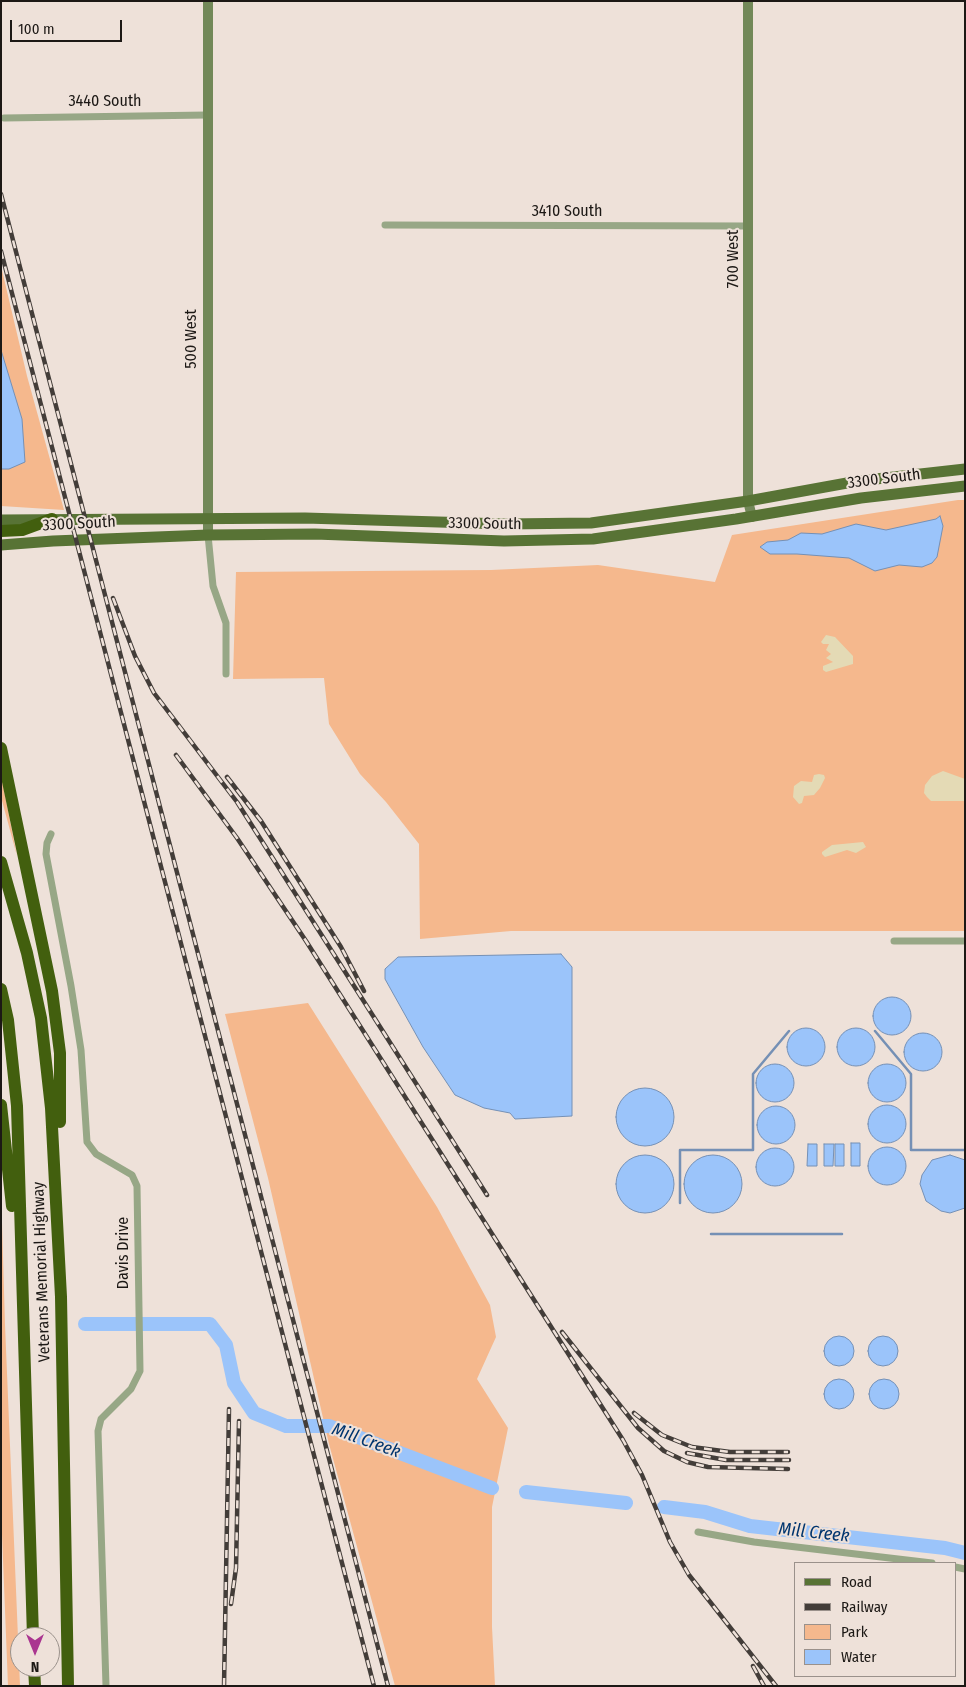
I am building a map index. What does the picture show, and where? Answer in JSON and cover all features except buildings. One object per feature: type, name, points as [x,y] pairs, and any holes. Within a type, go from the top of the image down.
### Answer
[{"type":"highway","points":[[1,531],[22,530],[52,519]]},
{"type":"highway","points":[[1,748],[52,991],[60,1053],[61,1297]]},
{"type":"highway","name":"Veterans Memorial Highway","points":[[1,862],[27,953],[41,1018],[51,1108],[61,1297],[68,1686]]},
{"type":"highway","name":"Veterans Memorial Highway","points":[[1,988],[8,1020],[18,1106],[33,1627]]},
{"type":"highway","points":[[1,1105],[22,1300]]},
{"type":"main road","name":"500 West","points":[[208,1],[208,535]]},
{"type":"main road","name":"700 West","points":[[748,1],[748,501],[752,517]]},
{"type":"main road","name":"3300 South","points":[[1,520],[305,518],[563,524],[619,520],[748,501],[858,481],[965,468]]},
{"type":"main road","name":"3300 South","points":[[1,545],[208,535],[315,534],[410,539],[564,541],[620,537],[861,498],[965,486]]},
{"type":"street","name":"3440 South","points":[[4,118],[208,115]]},
{"type":"street","name":"3410 South","points":[[385,225],[749,226]]},
{"type":"street","name":"500 West","points":[[208,535],[213,586],[226,623],[226,674]]},
{"type":"street","name":"Davis Drive","points":[[51,834],[47,843],[46,854],[81,1050],[87,1142],[96,1154],[132,1175],[137,1186],[138,1379],[101,1420],[98,1431],[106,1686]]},
{"type":"street","points":[[894,941],[965,941]]},
{"type":"street","points":[[698,1532],[754,1542],[924,1562]]},
{"type":"green space","points":[[1,266],[27,376],[64,510],[1,506]]},
{"type":"green space","points":[[965,500],[965,931],[511,931],[420,939],[419,844],[386,802],[360,774],[329,724],[324,678],[233,679],[236,572],[491,570],[598,565],[715,582],[732,535]]},
{"type":"green space","points":[[1,775],[17,856],[1,797]]},
{"type":"green space","points":[[308,1003],[437,1207],[490,1305],[496,1337],[477,1379],[508,1428],[492,1507],[492,1627],[495,1686],[395,1686],[329,1444],[268,1178],[225,1014]]},
{"type":"green space","points":[[1,1188],[18,1627],[10,1627],[10,1677],[20,1677],[20,1686],[8,1686],[1,1509]]},
{"type":"sand","points":[[826,635],[835,637],[853,656],[853,664],[826,672],[823,670],[823,666],[833,662],[826,658],[831,654],[826,650],[829,644],[821,642]]},
{"type":"sand","points":[[943,771],[965,779],[965,801],[931,801],[924,793],[925,785],[932,776]]},
{"type":"sand","points":[[814,775],[824,775],[825,778],[820,788],[814,795],[804,796],[802,803],[799,804],[793,797],[794,786],[801,781],[812,782]]},
{"type":"sand","points":[[863,842],[866,847],[856,853],[847,850],[825,857],[822,854],[832,845]]},
{"type":"water","points":[[1,350],[22,419],[25,462],[9,469],[1,469]]},
{"type":"water","points":[[940,516],[943,526],[937,557],[932,563],[922,567],[899,565],[875,571],[849,558],[770,554],[760,547],[767,542],[788,540],[801,533],[822,534],[856,524],[886,530],[936,519]]},
{"type":"water","points":[[561,954],[572,967],[572,1116],[515,1119],[510,1113],[484,1108],[455,1095],[423,1047],[385,979],[385,969],[398,957]]},
{"type":"water","points":[[892,997],[905,1003],[911,1016],[905,1029],[892,1035],[879,1029],[873,1016],[879,1003]]},
{"type":"water","points":[[806,1028],[819,1034],[825,1047],[819,1060],[806,1066],[793,1060],[787,1047],[793,1034]]},
{"type":"water","points":[[856,1028],[869,1034],[875,1047],[869,1060],[856,1066],[843,1060],[837,1047],[843,1034]]},
{"type":"water","points":[[923,1033],[936,1039],[942,1052],[936,1065],[923,1071],[910,1065],[904,1052],[910,1039]]},
{"type":"water","points":[[775,1064],[788,1070],[794,1083],[788,1096],[775,1102],[762,1096],[756,1083],[762,1070]]},
{"type":"water","points":[[887,1064],[900,1070],[906,1083],[900,1096],[887,1102],[874,1096],[868,1083],[874,1070]]},
{"type":"water","points":[[645,1088],[656,1090],[669,1101],[674,1117],[672,1128],[661,1141],[645,1146],[634,1144],[621,1133],[616,1117],[618,1106],[629,1093]]},
{"type":"water","points":[[887,1105],[900,1111],[906,1124],[900,1137],[887,1143],[874,1137],[868,1124],[874,1111]]},
{"type":"water","points":[[776,1106],[789,1112],[795,1125],[789,1138],[776,1144],[763,1138],[757,1125],[763,1112]]},
{"type":"water","points":[[851,1143],[860,1143],[860,1166],[851,1166]]},
{"type":"water","points":[[808,1144],[817,1144],[817,1166],[807,1166]]},
{"type":"water","points":[[824,1144],[834,1144],[833,1166],[824,1166]]},
{"type":"water","points":[[835,1144],[844,1144],[844,1166],[835,1166]]},
{"type":"water","points":[[887,1147],[900,1153],[906,1166],[900,1179],[887,1185],[874,1179],[868,1166],[874,1153]]},
{"type":"water","points":[[775,1148],[788,1154],[794,1167],[788,1180],[775,1186],[762,1180],[756,1167],[762,1154]]},
{"type":"water","points":[[645,1155],[656,1157],[669,1168],[674,1184],[672,1195],[661,1208],[645,1213],[634,1211],[621,1200],[616,1184],[618,1173],[629,1160]]},
{"type":"water","points":[[713,1155],[724,1157],[737,1168],[742,1184],[740,1195],[729,1208],[713,1213],[702,1211],[689,1200],[684,1184],[686,1173],[697,1160]]},
{"type":"water","points":[[950,1155],[965,1160],[965,1208],[950,1213],[941,1211],[926,1201],[920,1184],[922,1175],[932,1160]]},
{"type":"water","points":[[839,1336],[845,1337],[853,1345],[853,1357],[845,1365],[839,1366],[833,1365],[825,1357],[824,1351],[825,1345],[833,1337]]},
{"type":"water","points":[[883,1336],[889,1337],[897,1345],[897,1357],[889,1365],[883,1366],[877,1365],[869,1357],[868,1351],[869,1345],[877,1337]]},
{"type":"water","points":[[839,1379],[845,1380],[853,1388],[853,1400],[845,1408],[839,1409],[833,1408],[825,1400],[824,1394],[825,1388],[833,1380]]},
{"type":"water","points":[[884,1379],[890,1380],[898,1388],[898,1400],[890,1408],[884,1409],[878,1408],[870,1400],[869,1394],[870,1388],[878,1380]]},
{"type":"waterway","points":[[680,1203],[680,1150],[753,1150],[753,1074],[789,1031]]},
{"type":"waterway","points":[[875,1031],[911,1074],[911,1150],[965,1150]]},
{"type":"waterway","points":[[711,1234],[842,1234]]},
{"type":"waterway","name":"Mill Creek","points":[[85,1324],[210,1324],[226,1345],[234,1383],[254,1413],[286,1426],[329,1426],[492,1488]]},
{"type":"waterway","name":"Mill Creek","points":[[526,1492],[626,1503]]},
{"type":"waterway","name":"Mill Creek","points":[[664,1507],[705,1512],[750,1526],[945,1548],[965,1553]]},
{"type":"railway","points":[[1,194],[388,1686]]},
{"type":"railway","points":[[1,251],[374,1686]]},
{"type":"railway","points":[[113,598],[135,656],[154,693],[237,802],[487,1195]]},
{"type":"railway","points":[[176,755],[237,838],[306,941],[623,1440],[642,1475],[670,1542],[689,1575],[776,1686]]},
{"type":"railway","points":[[227,777],[261,821],[341,947],[364,991]]},
{"type":"railway","points":[[562,1332],[638,1428],[664,1451],[687,1462],[708,1467],[788,1469]]},
{"type":"railway","points":[[224,1686],[229,1409]]},
{"type":"railway","points":[[634,1413],[662,1435],[692,1447],[730,1452],[788,1452]]},
{"type":"railway","points":[[231,1604],[236,1568],[239,1421]]},
{"type":"railway","points":[[687,1453],[726,1460],[789,1460]]},
{"type":"railway","points":[[753,1666],[764,1686]]}]
